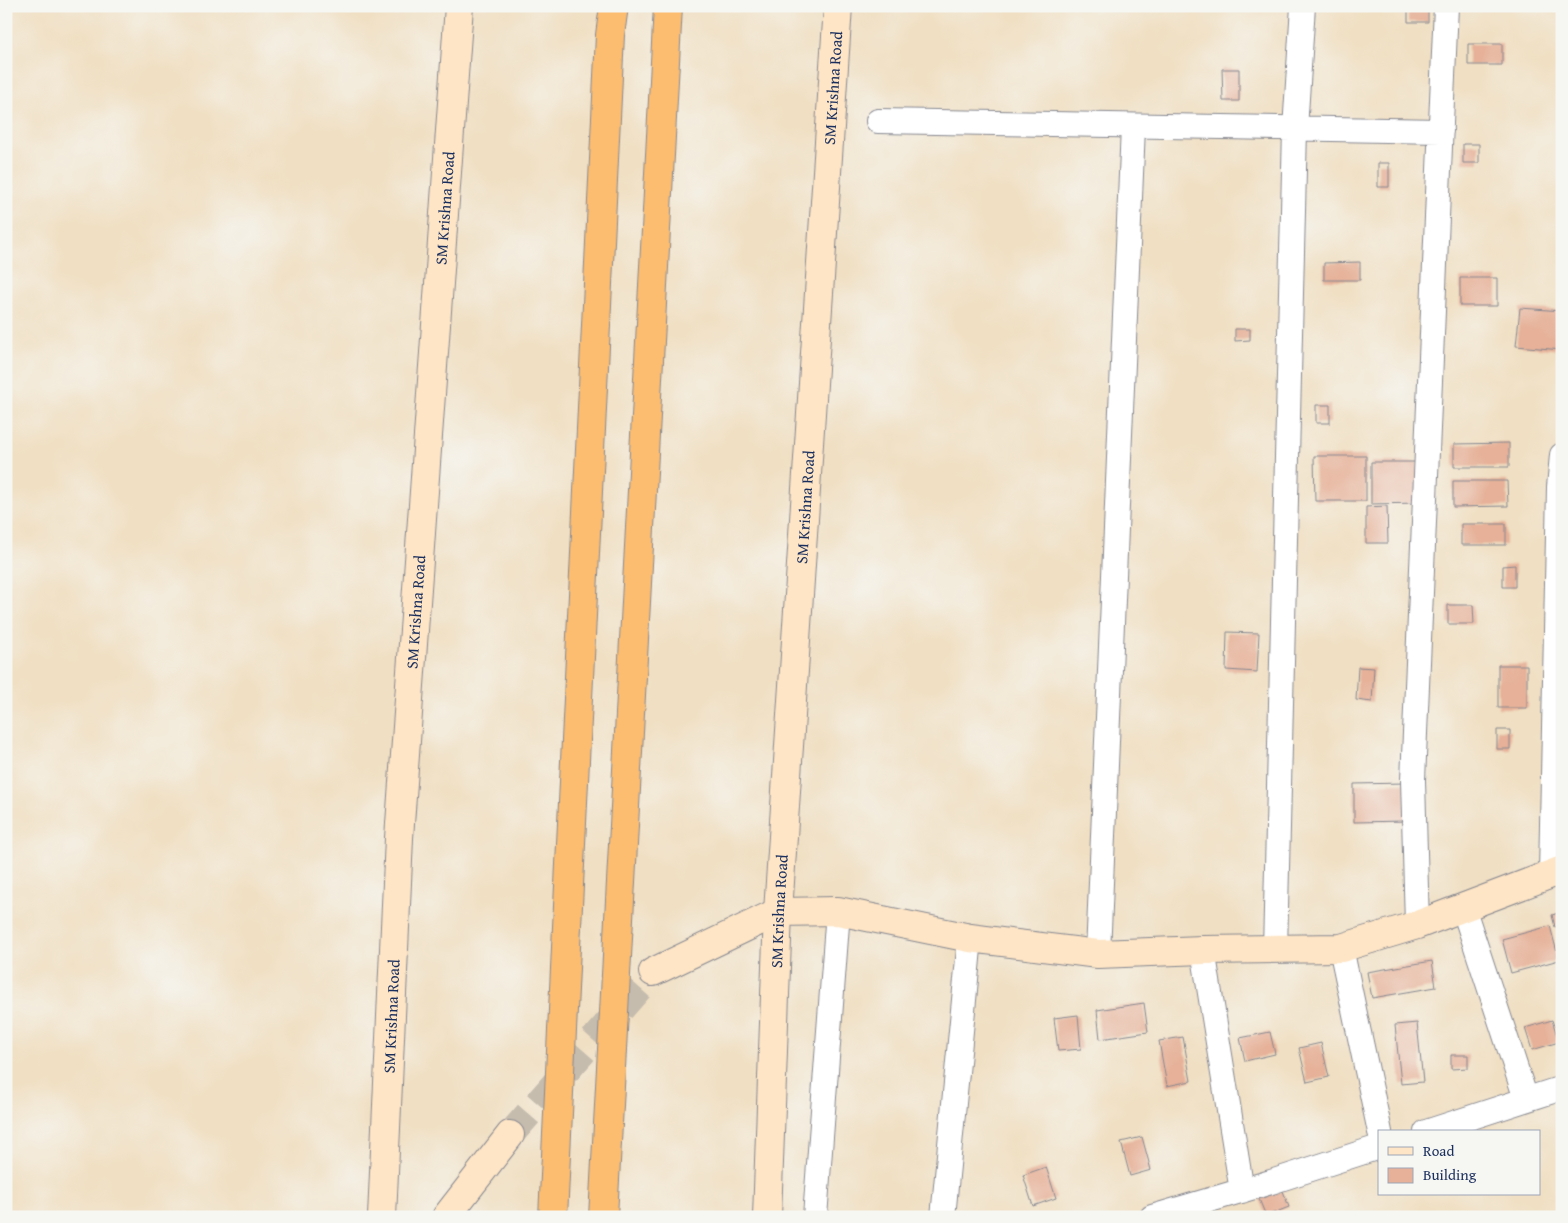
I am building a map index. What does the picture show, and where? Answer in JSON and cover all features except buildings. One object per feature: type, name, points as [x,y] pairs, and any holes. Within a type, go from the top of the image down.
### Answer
[{"type":"highway","points":[[553,1217],[610,35],[614,6]]},
{"type":"highway","points":[[603,1217],[668,6]]},
{"type":"street","name":"SM Krishna Road","points":[[382,1217],[399,838],[459,6]]},
{"type":"street","name":"SM Krishna Road","points":[[767,1217],[778,912],[838,6]]},
{"type":"street","points":[[1274,950],[1295,129],[1303,6]]},
{"type":"street","points":[[1416,925],[1413,780],[1446,6]]},
{"type":"street","points":[[878,121],[1441,131]]},
{"type":"street","points":[[1098,954],[1134,127]]},
{"type":"street","points":[[653,972],[778,912],[838,911],[970,938],[1098,954],[1341,948],[1416,925],[1557,872],[1559,487],[1562,455]]},
{"type":"street","points":[[1463,907],[1526,1099]]},
{"type":"street","points":[[815,1217],[838,911]]},
{"type":"street","points":[[943,1217],[970,938]]},
{"type":"street","points":[[1341,948],[1380,1130]]},
{"type":"street","points":[[1203,950],[1242,1191]]},
{"type":"street","points":[[1432,1130],[1562,1088]]},
{"type":"street","points":[[446,1217],[510,1135]]},
{"type":"street","points":[[1152,1217],[1242,1191],[1378,1147]]},
{"type":"tunnel","points":[[510,1135],[653,972]]}]
